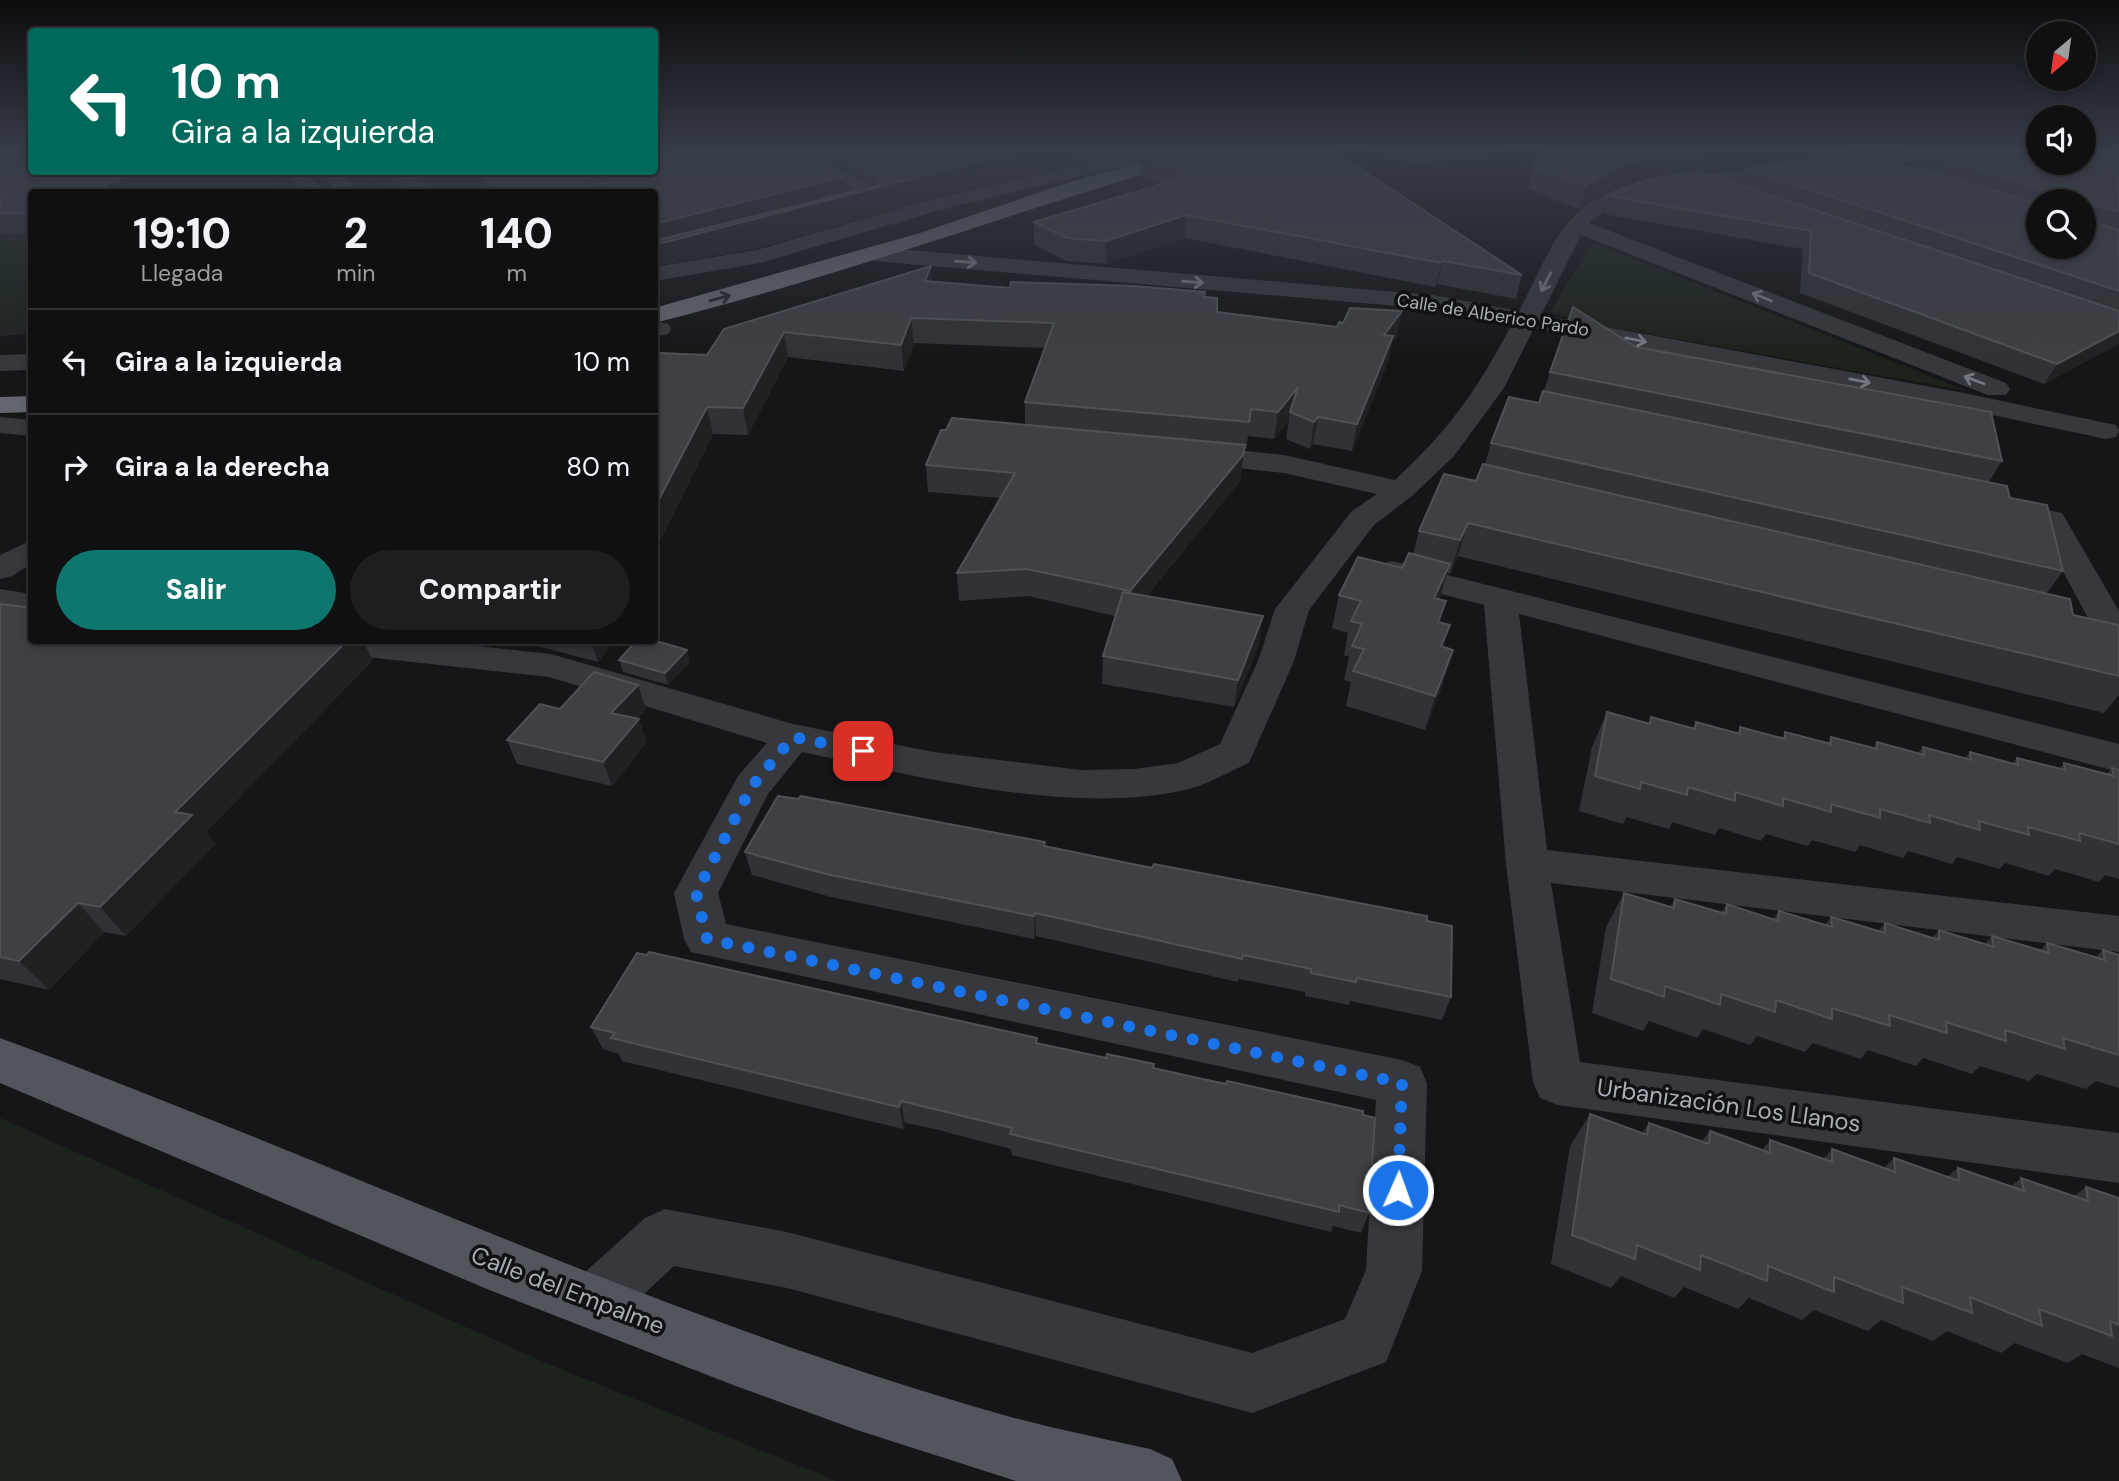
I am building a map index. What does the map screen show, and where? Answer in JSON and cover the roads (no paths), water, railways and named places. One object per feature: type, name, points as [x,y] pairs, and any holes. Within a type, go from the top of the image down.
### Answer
[{"type":"highway","points":[[658,294],[755,271],[918,219]]},
{"type":"highway","points":[[658,324],[984,219]]},
{"type":"highway","points":[[0,383],[28,382]]},
{"type":"highway","points":[[0,405],[17,426]]},
{"type":"main road","name":"Calle del Empalme","points":[[0,1060],[594,1302],[812,1383],[985,1441],[1150,1481]]},
{"type":"street","points":[[807,242],[813,219]]},
{"type":"street","points":[[658,273],[722,264],[907,219]]},
{"type":"street","points":[[349,644],[551,666],[793,737],[933,766],[1082,784],[1134,783],[1185,776],[1235,753],[1276,661],[1292,609],[1363,518],[1401,490],[1444,450],[1491,388],[1575,225],[1581,219]]},
{"type":"street","name":"Calle de Alberico Pardo","points":[[1575,225],[2116,436]]},
{"type":"street","name":"Calle de Alberico Pardo","points":[[874,254],[1432,302],[1959,400],[2116,436]]},
{"type":"street","points":[[0,363],[28,362]]},
{"type":"street","points":[[1164,452],[1284,464],[1401,490]]},
{"type":"street","points":[[1969,503],[2051,520],[2117,639]]},
{"type":"street","points":[[0,569],[28,552]]},
{"type":"street","points":[[1332,556],[2119,758]]},
{"type":"street","name":"Urbanización Los Llanos","points":[[1500,598],[1527,864],[1558,1082],[2119,1158]]},
{"type":"street","points":[[0,600],[28,604]]},
{"type":"street","points":[[2075,626],[2117,639]]},
{"type":"street","points":[[594,1302],[665,1237],[787,1260],[1252,1383],[1365,1341],[1394,1271],[1402,1083],[707,939],[696,893],[752,786],[793,737]]},
{"type":"street","points":[[1527,864],[2119,934]]}]
